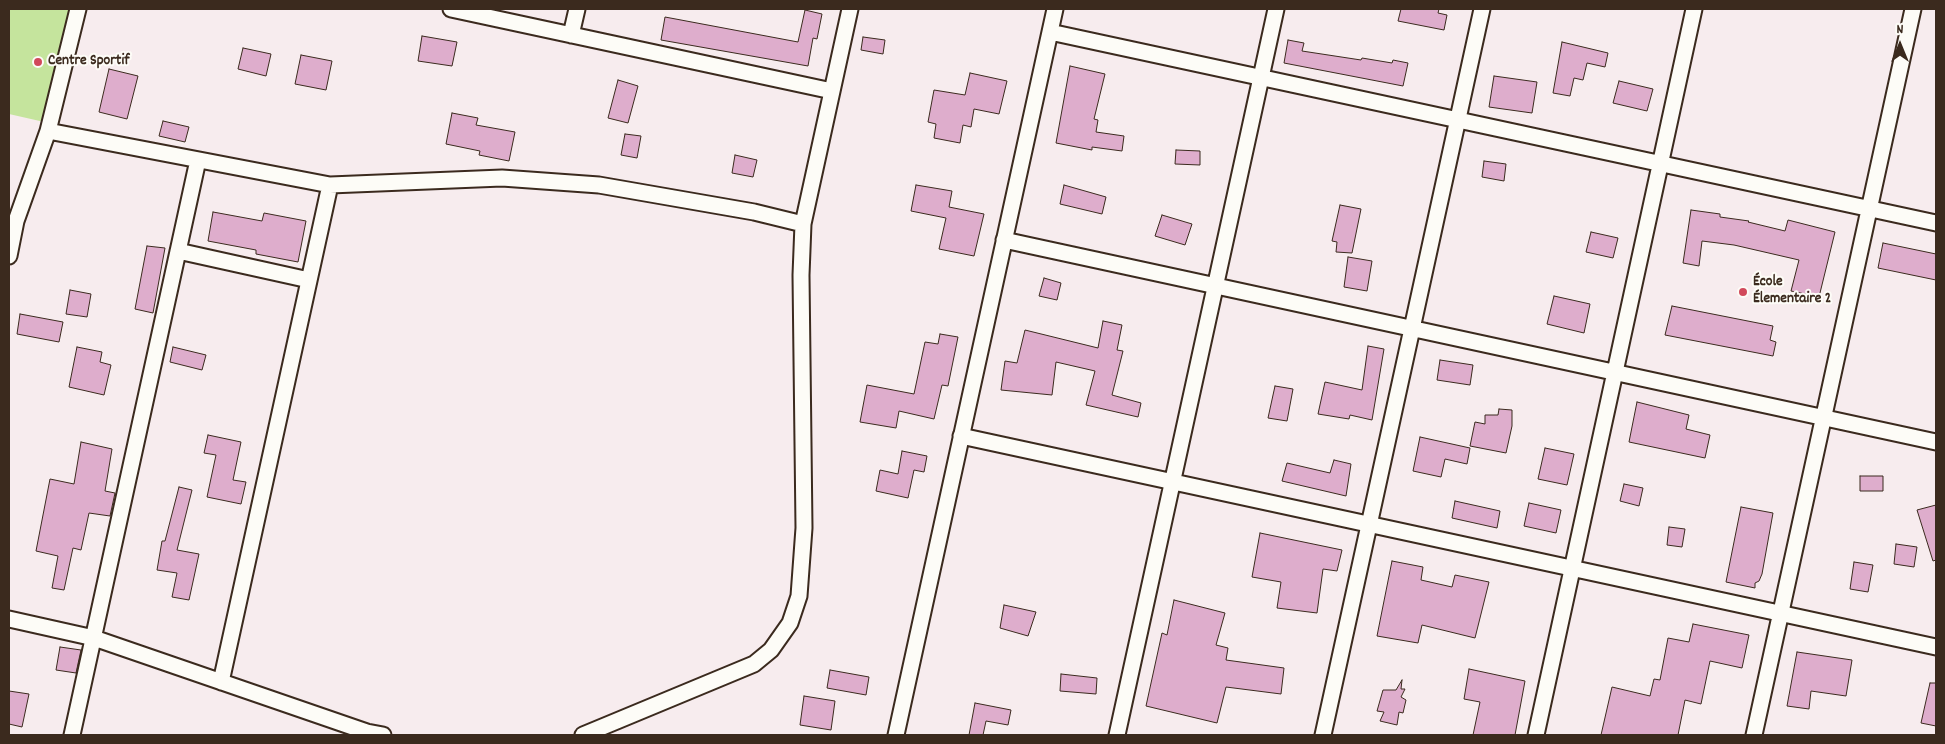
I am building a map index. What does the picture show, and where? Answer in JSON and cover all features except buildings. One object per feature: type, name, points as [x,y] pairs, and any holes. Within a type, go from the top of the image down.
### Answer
[{"type":"street","points":[[9,256],[12,220],[48,131],[78,9]]},
{"type":"street","points":[[451,9],[832,91]]},
{"type":"street","points":[[571,35],[577,9]]},
{"type":"street","points":[[583,735],[754,664],[771,650],[790,623],[798,596],[804,528],[801,275],[803,224],[850,9]]},
{"type":"street","points":[[896,735],[1055,9]]},
{"type":"street","points":[[1118,735],[1276,9]]},
{"type":"street","points":[[1326,735],[1369,524],[1482,9]]},
{"type":"street","points":[[1536,735],[1694,9]]},
{"type":"street","points":[[1754,735],[1869,209],[1908,10]]},
{"type":"street","points":[[1050,32],[1936,223]]},
{"type":"street","points":[[48,131],[330,185],[502,178],[599,185],[754,212],[803,224]]},
{"type":"street","points":[[72,735],[198,160]]},
{"type":"street","points":[[221,682],[330,185]]},
{"type":"street","points":[[1004,240],[1936,442]]},
{"type":"street","points":[[178,252],[310,280]]},
{"type":"street","points":[[961,436],[1936,647]]},
{"type":"street","points":[[9,619],[94,638],[367,734],[383,735]]},
{"type":"green space","name":"Centre Sportif","points":[[9,9],[78,9],[53,124],[9,114]]},
{"type":"place","name":"Centre Sportif","points":[[38,62]]},
{"type":"place","name":"École Élementaire 2","points":[[1743,292]]}]
